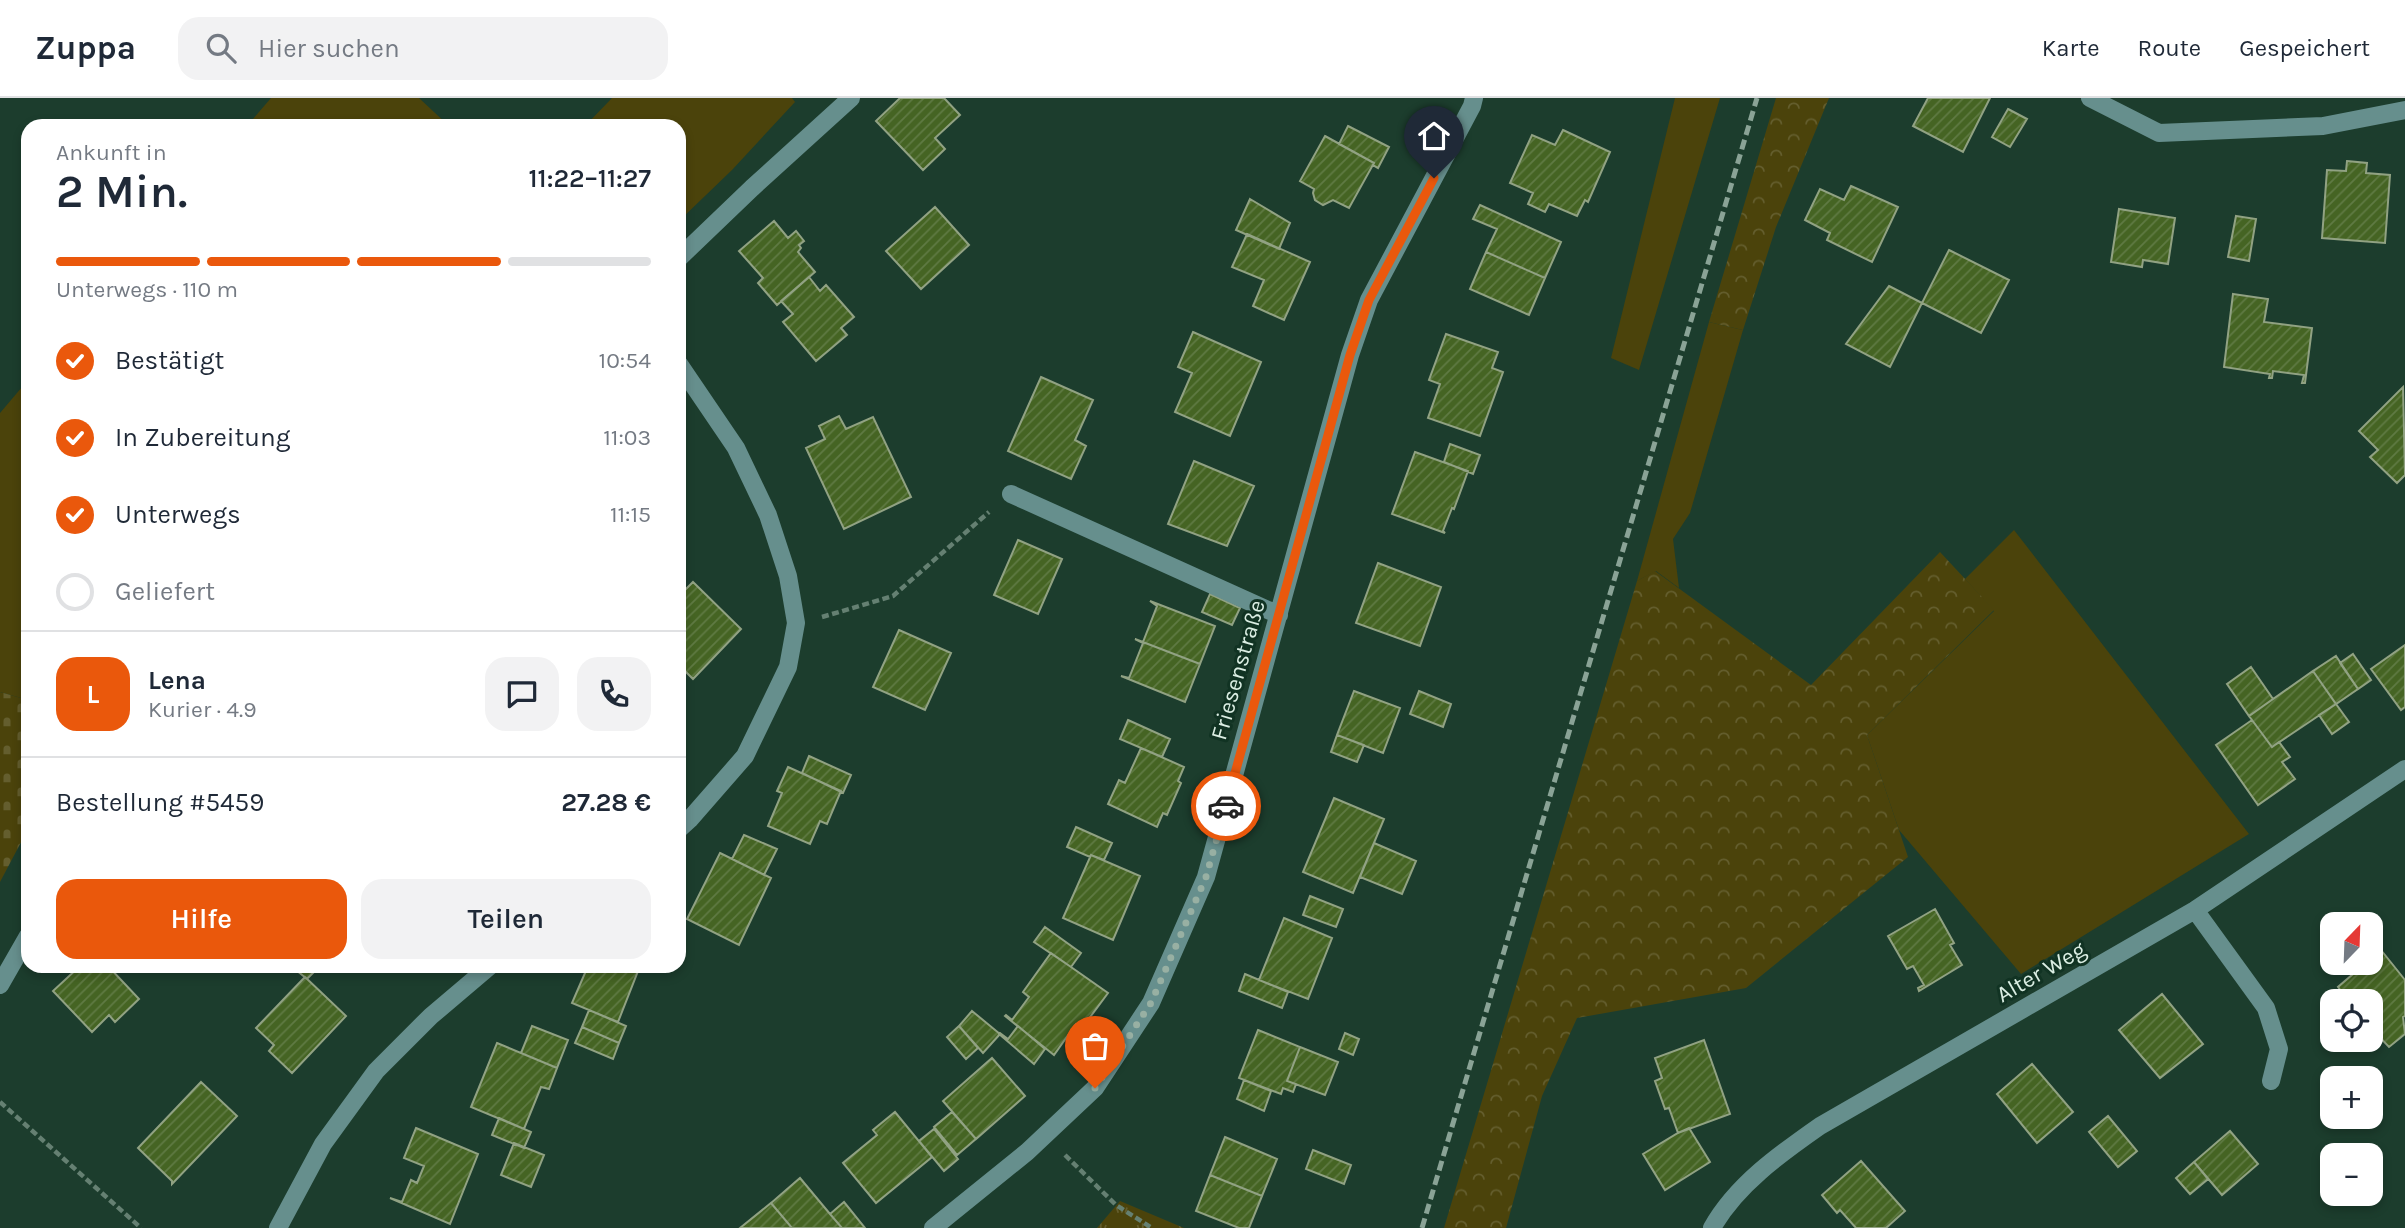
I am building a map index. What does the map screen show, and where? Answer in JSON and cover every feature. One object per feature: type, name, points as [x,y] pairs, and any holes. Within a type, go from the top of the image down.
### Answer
[{"type":"street","points":[[686,251],[851,98]]},
{"type":"street","name":"Friesenstraße","points":[[933,1228],[1044,1135],[1095,1088],[1151,1003],[1206,877],[1350,355],[1369,300],[1474,98]]},
{"type":"street","points":[[2090,98],[2160,133],[2323,126],[2405,110]]},
{"type":"street","points":[[686,374],[736,448],[768,514],[788,576],[796,623],[788,667],[744,756],[686,821]]},
{"type":"street","points":[[1011,494],[1279,615]]},
{"type":"street","name":"Alter Weg","points":[[1712,1228],[1720,1213],[1772,1160],[1820,1126],[2195,910],[2405,769]]},
{"type":"street","points":[[2195,910],[2266,1008],[2279,1049],[2272,1081]]},
{"type":"street","points":[[0,985],[21,948]]},
{"type":"street","points":[[278,1228],[323,1144],[376,1071],[431,1016],[482,973]]},
{"type":"path","points":[[831,615],[893,596],[990,510]]},
{"type":"path","points":[[0,1102],[141,1228]]},
{"type":"path","points":[[1044,1135],[1116,1205],[1152,1228]]},
{"type":"green space","points":[[271,98],[419,98],[442,119],[253,119]]},
{"type":"green space","points":[[612,98],[792,98],[795,102],[732,170],[686,214],[686,119],[592,119]]},
{"type":"green space","points":[[1675,98],[1720,98],[1639,370],[1611,358]]},
{"type":"green space","points":[[1776,98],[1829,98],[1776,227],[1743,330],[1709,322]]},
{"type":"green space","points":[[1709,322],[1743,330],[1690,513],[1673,539],[1679,588],[1656,571],[1637,581]]},
{"type":"green space","points":[[21,388],[21,698],[0,692],[0,413]]},
{"type":"green space","points":[[2014,530],[2249,834],[2021,974],[1899,830],[1867,735],[1994,611],[1965,579]]},
{"type":"green space","points":[[1940,552],[1994,610],[1867,735],[1908,857],[1746,988],[1577,1018],[1542,1096],[1506,1228],[1444,1228],[1637,581],[1655,571],[1811,685]]},
{"type":"green space","points":[[0,692],[21,698],[21,842],[0,882]]},
{"type":"green space","points":[[1120,1201],[1184,1228],[1097,1228]]},
{"type":"building","points":[[900,98],[944,98],[960,115],[935,138],[945,149],[923,170],[876,121]]},
{"type":"building","points":[[1928,98],[1990,98],[1963,152],[1913,126]]},
{"type":"building","points":[[2008,109],[2027,119],[2010,147],[1992,137]]},
{"type":"building","points":[[1348,126],[1389,147],[1378,168],[1374,163],[1339,144]]},
{"type":"building","points":[[1563,130],[1610,152],[1588,202],[1585,200],[1577,216],[1549,204],[1545,212],[1528,204],[1533,193],[1510,183],[1532,135],[1555,145]]},
{"type":"building","points":[[1325,136],[1374,163],[1349,208],[1333,200],[1323,205],[1315,200],[1314,189],[1300,181]]},
{"type":"building","points":[[2347,161],[2367,163],[2366,173],[2390,175],[2385,243],[2322,238],[2327,170],[2346,171]]},
{"type":"building","points":[[1851,186],[1898,207],[1872,262],[1827,240],[1830,233],[1805,220],[1820,189],[1844,200]]},
{"type":"building","points":[[1250,199],[1290,223],[1279,249],[1236,230]]},
{"type":"building","points":[[1480,205],[1561,242],[1545,278],[1486,252],[1497,229],[1473,219]]},
{"type":"building","points":[[935,207],[969,245],[921,289],[886,251]]},
{"type":"building","points":[[2119,209],[2175,218],[2168,264],[2143,260],[2142,267],[2111,262]]},
{"type":"building","points":[[2236,216],[2256,219],[2249,261],[2228,257]]},
{"type":"building","points":[[774,221],[788,238],[796,231],[804,241],[799,245],[801,248],[798,252],[815,272],[777,305],[758,283],[763,278],[739,251]]},
{"type":"building","points":[[1247,234],[1310,262],[1284,320],[1253,306],[1264,280],[1232,267]]},
{"type":"building","points":[[1949,250],[2009,280],[1981,333],[1922,303]]},
{"type":"building","points":[[1486,252],[1545,278],[1529,315],[1470,289]]},
{"type":"building","points":[[809,277],[820,291],[826,285],[854,317],[841,328],[847,335],[816,361],[783,322],[793,314],[781,301]]},
{"type":"building","points":[[1889,286],[1922,303],[1890,367],[1846,344]]},
{"type":"building","points":[[2233,294],[2268,299],[2264,322],[2312,328],[2305,383],[2302,383],[2304,375],[2273,371],[2272,378],[2269,378],[2270,374],[2224,367]]},
{"type":"building","points":[[1193,332],[1261,362],[1230,436],[1175,412],[1192,373],[1178,367]]},
{"type":"building","points":[[1446,334],[1498,352],[1492,368],[1503,372],[1480,436],[1428,418],[1440,384],[1429,380]]},
{"type":"building","points":[[1041,377],[1093,400],[1075,440],[1086,446],[1071,479],[1008,451]]},
{"type":"building","points":[[2403,387],[2405,475],[2397,483],[2370,457],[2378,450],[2359,431]]},
{"type":"building","points":[[839,416],[846,429],[873,417],[911,497],[844,529],[806,448],[825,439],[819,426]]},
{"type":"building","points":[[1450,444],[1480,455],[1473,474],[1444,462]]},
{"type":"building","points":[[1415,452],[1468,471],[1443,531],[1445,533],[1392,514]]},
{"type":"building","points":[[1194,461],[1254,486],[1227,546],[1168,524]]},
{"type":"building","points":[[1018,540],[1062,559],[1038,614],[994,595]]},
{"type":"building","points":[[1378,563],[1441,587],[1420,646],[1356,623]]},
{"type":"building","points":[[693,582],[741,629],[693,679],[686,672],[686,589]]},
{"type":"building","points":[[1210,594],[1240,608],[1232,625],[1202,612]]},
{"type":"building","points":[[1150,601],[1215,626],[1200,664],[1135,639],[1143,642],[1157,606]]},
{"type":"building","points":[[899,630],[951,653],[925,710],[873,687]]},
{"type":"building","points":[[1135,639],[1200,664],[1185,702],[1121,676],[1129,678],[1143,643]]},
{"type":"building","points":[[2405,645],[2405,707],[2401,710],[2371,669]]},
{"type":"building","points":[[2353,654],[2371,680],[2358,689],[2340,663]]},
{"type":"building","points":[[2336,656],[2358,689],[2336,704],[2313,671]]},
{"type":"building","points":[[2251,667],[2273,699],[2249,716],[2227,684]]},
{"type":"building","points":[[2313,671],[2336,704],[2272,747],[2249,716]]},
{"type":"building","points":[[1354,691],[1400,708],[1383,753],[1337,735]]},
{"type":"building","points":[[1419,691],[1451,704],[1443,727],[1410,714]]},
{"type":"building","points":[[2336,704],[2349,722],[2332,734],[2319,715]]},
{"type":"building","points":[[1128,720],[1170,739],[1162,757],[1120,739]]},
{"type":"building","points":[[2252,720],[2272,747],[2279,742],[2290,757],[2282,762],[2295,779],[2258,805],[2216,745]]},
{"type":"building","points":[[1337,735],[1364,745],[1357,762],[1331,752]]},
{"type":"building","points":[[1141,748],[1184,767],[1178,781],[1181,783],[1167,815],[1163,813],[1157,827],[1108,804],[1119,780],[1125,783]]},
{"type":"building","points":[[809,756],[851,775],[843,793],[802,773]]},
{"type":"building","points":[[788,767],[841,791],[827,824],[820,821],[810,844],[768,826],[782,793],[777,791]]},
{"type":"building","points":[[1334,798],[1384,819],[1353,893],[1303,872]]},
{"type":"building","points":[[1076,827],[1112,843],[1104,860],[1067,847]]},
{"type":"building","points":[[744,835],[777,849],[764,875],[732,859]]},
{"type":"building","points":[[1374,843],[1416,861],[1402,894],[1360,877]]},
{"type":"building","points":[[720,853],[771,878],[739,945],[687,919]]},
{"type":"building","points":[[1091,855],[1140,876],[1113,940],[1063,918]]},
{"type":"building","points":[[1310,896],[1343,909],[1336,927],[1303,915]]},
{"type":"building","points":[[1935,909],[1954,943],[1950,945],[1962,965],[1919,991],[1918,988],[1924,985],[1913,966],[1907,969],[1888,936]]},
{"type":"building","points":[[1284,918],[1332,938],[1308,999],[1259,980]]},
{"type":"building","points":[[1045,927],[1081,953],[1071,967],[1034,942]]},
{"type":"building","points":[[1051,953],[1108,993],[1082,1028],[1076,1024],[1054,1055],[1005,1016],[1012,1020],[1029,997],[1023,992]]},
{"type":"building","points":[[2384,954],[2405,980],[2405,1034],[2389,1047],[2383,1041],[2383,989],[2338,987],[2352,975],[2384,975]]},
{"type":"building","points":[[72,973],[115,973],[139,999],[115,1022],[109,1015],[92,1032],[53,991]]},
{"type":"building","points":[[300,973],[313,973],[307,979]]},
{"type":"building","points":[[585,973],[637,973],[618,1022],[572,1003]]},
{"type":"building","points":[[1245,974],[1288,992],[1282,1008],[1239,991]]},
{"type":"building","points":[[305,977],[346,1016],[292,1073],[269,1051],[274,1045],[256,1028]]},
{"type":"building","points":[[2162,994],[2203,1044],[2160,1078],[2119,1030]]},
{"type":"building","points":[[589,1010],[626,1026],[619,1043],[582,1027]]},
{"type":"building","points":[[972,1011],[1000,1034],[983,1053],[959,1026]]},
{"type":"building","points":[[532,1026],[568,1040],[557,1068],[521,1053]]},
{"type":"building","points":[[959,1026],[978,1048],[966,1059],[947,1037]]},
{"type":"building","points":[[1018,1026],[1045,1049],[1034,1064],[999,1034],[1008,1039]]},
{"type":"building","points":[[582,1027],[619,1043],[613,1059],[575,1043]]},
{"type":"building","points":[[1258,1030],[1300,1047],[1287,1081],[1296,1084],[1293,1092],[1283,1088],[1281,1094],[1239,1078]]},
{"type":"building","points":[[1345,1033],[1359,1039],[1353,1055],[1339,1049]]},
{"type":"building","points":[[1704,1040],[1730,1114],[1678,1133],[1669,1108],[1665,1109],[1655,1081],[1662,1078],[1655,1058]]},
{"type":"building","points":[[497,1043],[557,1068],[549,1089],[541,1087],[524,1129],[471,1107]]},
{"type":"building","points":[[1300,1047],[1338,1062],[1325,1095],[1287,1081]]},
{"type":"building","points":[[992,1058],[1025,1096],[976,1139],[943,1101]]},
{"type":"building","points":[[2032,1064],[2073,1112],[2037,1143],[1997,1094]]},
{"type":"building","points":[[1244,1080],[1271,1091],[1264,1111],[1237,1099]]},
{"type":"building","points":[[201,1082],[237,1116],[172,1184],[138,1148]]},
{"type":"building","points":[[895,1112],[932,1157],[876,1203],[843,1163],[877,1135],[873,1130]]},
{"type":"building","points":[[952,1112],[976,1139],[957,1155],[934,1127]]},
{"type":"building","points":[[2108,1116],[2137,1151],[2118,1167],[2089,1132]]},
{"type":"building","points":[[499,1118],[531,1132],[524,1148],[492,1135]]},
{"type":"building","points":[[416,1128],[478,1154],[450,1224],[390,1198],[402,1202],[411,1180],[417,1183],[424,1166],[404,1158]]},
{"type":"building","points":[[1689,1128],[1710,1162],[1665,1190],[1643,1154]]},
{"type":"building","points":[[934,1129],[958,1159],[944,1171],[919,1141]]},
{"type":"building","points":[[2230,1131],[2258,1164],[2222,1195],[2194,1162]]},
{"type":"building","points":[[1225,1137],[1277,1159],[1262,1196],[1210,1175]]},
{"type":"building","points":[[514,1143],[544,1155],[531,1187],[501,1175]]},
{"type":"building","points":[[1313,1150],[1351,1165],[1344,1184],[1306,1169]]},
{"type":"building","points":[[1861,1161],[1905,1211],[1886,1228],[1856,1228],[1840,1210],[1837,1213],[1822,1195]]},
{"type":"building","points":[[2194,1162],[2208,1179],[2190,1194],[2176,1178]]},
{"type":"building","points":[[1210,1175],[1262,1196],[1249,1228],[1239,1228],[1196,1211]]},
{"type":"building","points":[[800,1178],[842,1228],[792,1228],[771,1203]]},
{"type":"building","points":[[844,1202],[865,1228],[842,1228],[830,1214]]},
{"type":"building","points":[[771,1203],[792,1228],[740,1228]]},
{"type":"railway","points":[[1422,1228],[1757,98]]},
{"type":"way so far","points":[[1095,1088],[1151,1003],[1206,877],[1226,806]]},
{"type":"route","points":[[1226,806],[1350,355],[1369,300],[1434,178]]}]
